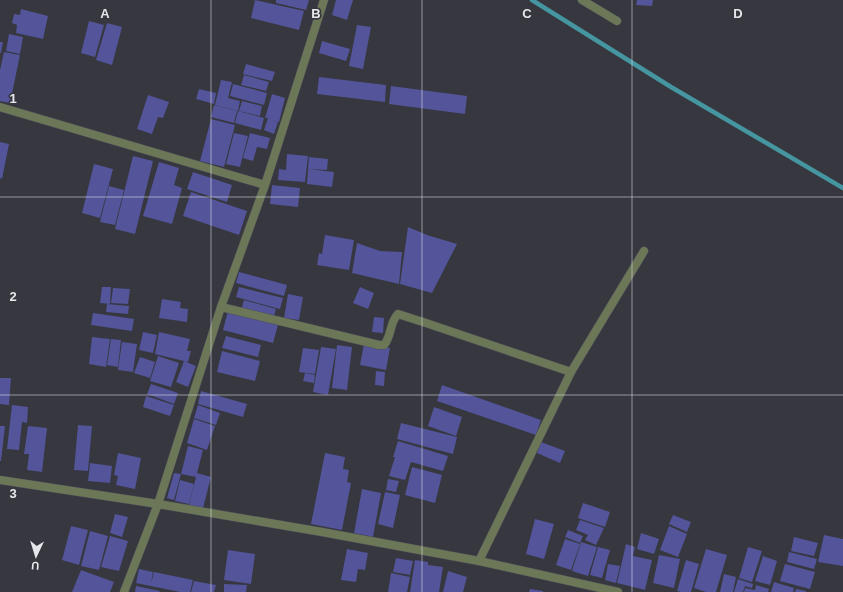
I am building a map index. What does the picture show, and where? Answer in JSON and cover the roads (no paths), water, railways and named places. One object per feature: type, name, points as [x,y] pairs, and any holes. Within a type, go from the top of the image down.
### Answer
[{"type":"street","points":[[124,592],[158,504],[221,307],[265,185],[324,0]]},
{"type":"street","points":[[582,0],[617,21]]},
{"type":"street","points":[[0,107],[265,185]]},
{"type":"street","points":[[479,561],[571,372],[644,251]]},
{"type":"street","points":[[221,307],[379,345],[384,345],[388,341],[392,321],[398,314],[571,372]]},
{"type":"street","points":[[0,480],[158,504],[322,532],[479,561],[618,592]]},
{"type":"waterway","points":[[532,0],[671,87],[843,188]]}]
